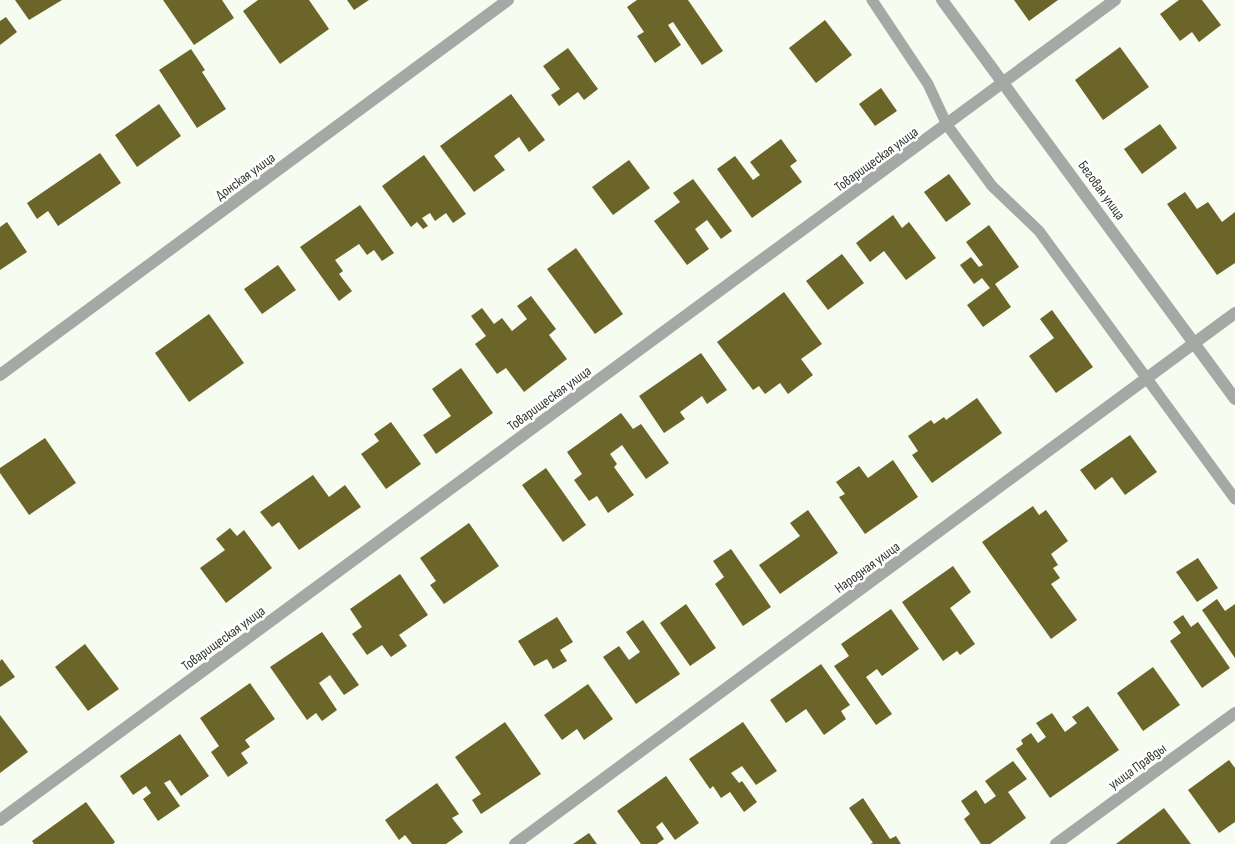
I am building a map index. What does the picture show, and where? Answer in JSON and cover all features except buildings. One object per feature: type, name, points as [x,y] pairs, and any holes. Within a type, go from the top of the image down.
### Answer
[{"type":"street","name":"Донская улица","points":[[0,375],[508,0]]},
{"type":"street","name":"Беговая улица","points":[[942,0],[1005,82],[1235,399]]},
{"type":"street","name":"Товарищеская улица","points":[[0,820],[1115,0]]},
{"type":"street","name":"Народная улица","points":[[515,844],[1235,313]]},
{"type":"street","name":"улица Правды","points":[[1056,844],[1235,713]]},
{"type":"lane","points":[[872,0],[928,84],[947,125],[992,186],[1039,230],[1235,498]]}]
